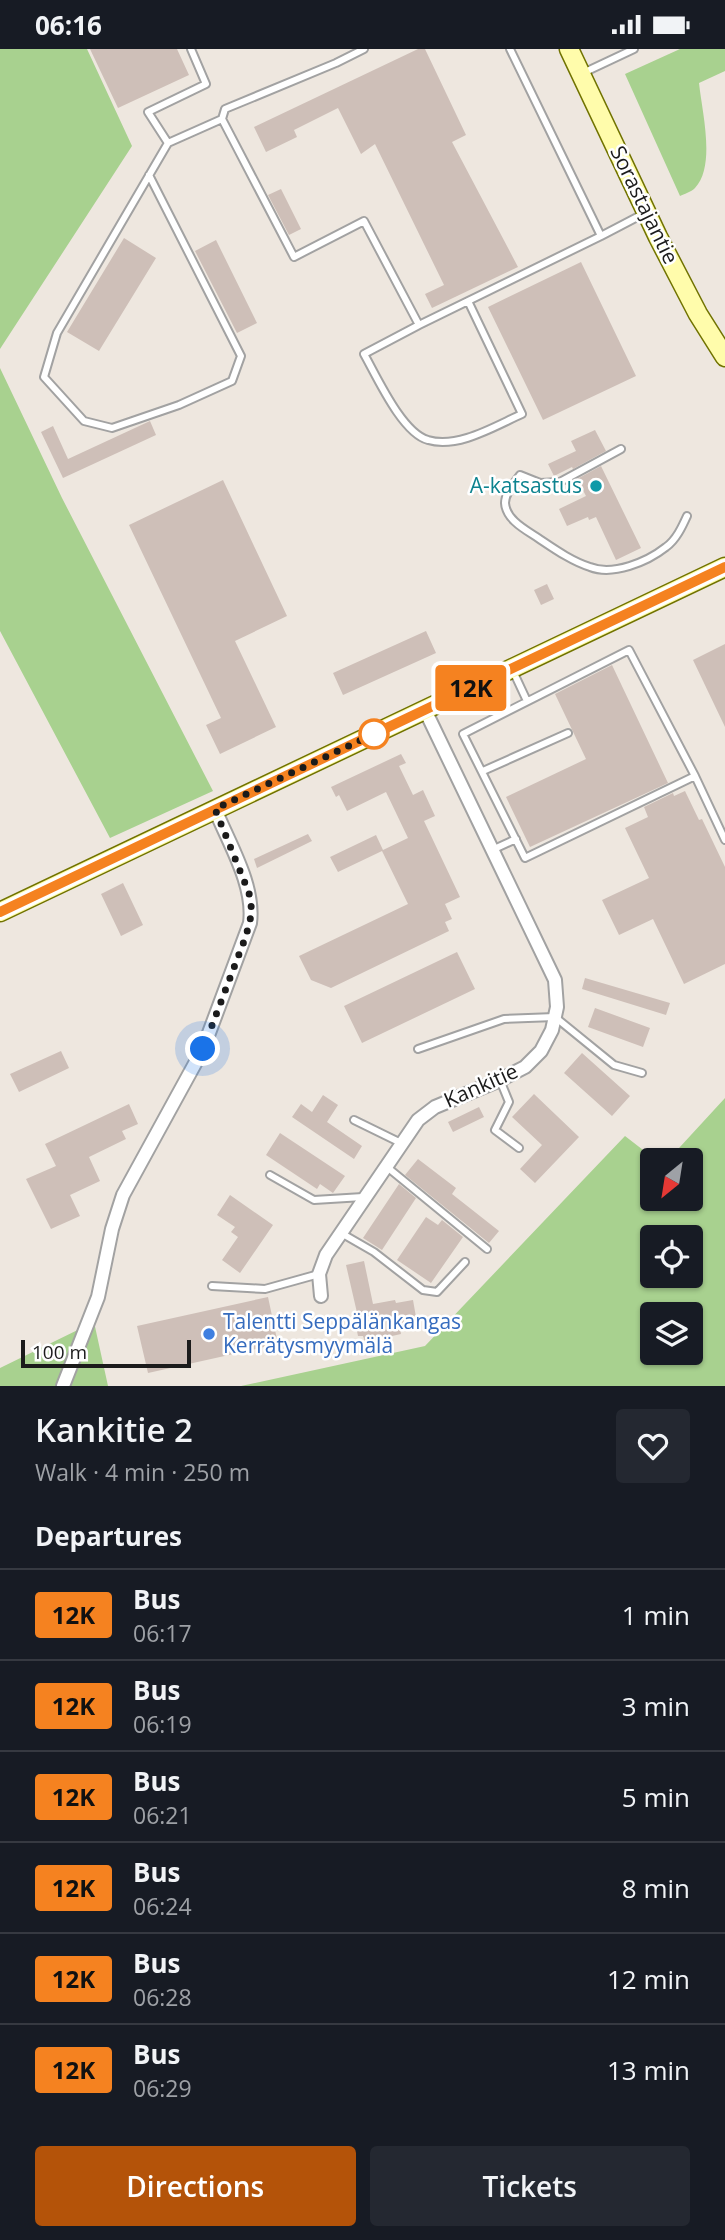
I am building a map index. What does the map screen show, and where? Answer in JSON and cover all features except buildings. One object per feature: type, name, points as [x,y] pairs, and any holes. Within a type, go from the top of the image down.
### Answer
[{"type":"street","name":"Sorastajantie","points":[[569,49],[698,314],[725,357]]},
{"type":"street","points":[[0,912],[725,567]]},
{"type":"street","name":"Kankitie","points":[[319,1274],[326,1255],[412,1127],[435,1107],[525,1067],[541,1051],[552,1030],[557,1007],[555,980],[425,710]]},
{"type":"street","points":[[63,1386],[98,1297],[112,1229],[123,1195],[203,1049],[250,923],[252,912],[249,893],[215,809]]},
{"type":"street","points":[[319,1274],[321,1296]]},
{"type":"lane","points":[[168,143],[148,112],[206,84],[191,49]]},
{"type":"lane","points":[[364,49],[225,109],[222,119],[294,257],[364,221],[419,325]]},
{"type":"lane","points":[[510,49],[601,236]]},
{"type":"lane","points":[[581,74],[634,49]]},
{"type":"lane","points":[[149,175],[241,356],[232,381],[179,405],[112,428],[84,421],[44,377],[57,333],[149,175],[168,143],[222,119]]},
{"type":"lane","points":[[468,302],[522,414],[469,436],[444,442],[427,440],[412,430],[393,404],[365,354],[419,325],[647,213]]},
{"type":"lane","points":[[621,449],[559,482],[540,483],[520,475],[509,489],[505,504],[511,519],[552,548],[591,568],[616,569],[644,560],[667,547],[678,534],[687,516]]},
{"type":"lane","points":[[695,776],[525,858],[463,734],[629,650],[695,776],[725,840]]},
{"type":"lane","points":[[511,668],[527,701]]},
{"type":"lane","points":[[483,771],[568,733]]},
{"type":"lane","points":[[492,849],[516,839]]},
{"type":"lane","points":[[418,1049],[504,1019],[555,1017],[614,1066],[642,1073]]},
{"type":"lane","points":[[500,1080],[509,1102],[495,1130],[519,1148]]},
{"type":"lane","points":[[354,1120],[401,1143]]},
{"type":"lane","points":[[386,1166],[487,1249]]},
{"type":"lane","points":[[270,1175],[314,1200],[365,1196]]},
{"type":"lane","points":[[341,1233],[374,1252],[424,1290],[437,1292],[465,1262]]},
{"type":"lane","points":[[212,1286],[265,1289],[319,1274]]},
{"type":"green space","points":[[0,49],[87,49],[132,146],[0,349]]},
{"type":"green space","points":[[680,49],[725,49],[725,71],[699,83],[706,138],[705,166],[695,188],[680,196],[625,74]]},
{"type":"green space","points":[[0,368],[62,498],[213,791],[110,838],[0,631]]},
{"type":"green space","points":[[725,1098],[725,1386],[241,1386],[425,1346],[625,1136],[640,1148],[640,1211],[704,1211],[704,1148],[679,1148]]},
{"type":"green space","points":[[94,1322],[108,1386],[0,1386],[0,1368]]},
{"type":"bus line","name":"12K","points":[[0,912],[725,567]]},
{"type":"place","name":"A-katsastus","points":[[596,486]]},
{"type":"place","name":"Talentti Seppälänkangas Kerrätysmyymälä","points":[[209,1334]]},
{"type":"route","points":[[203,1049],[246,936],[252,912],[249,893],[215,809],[374,734]]}]
